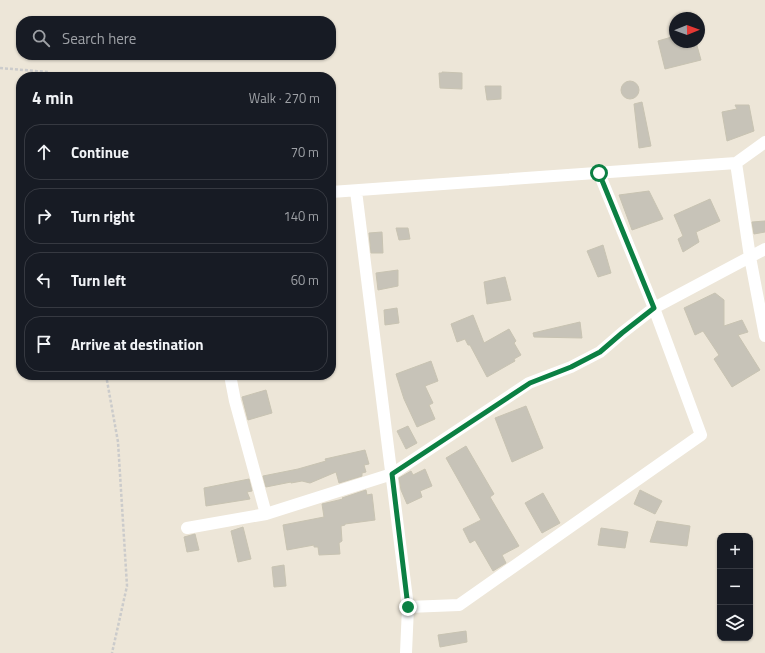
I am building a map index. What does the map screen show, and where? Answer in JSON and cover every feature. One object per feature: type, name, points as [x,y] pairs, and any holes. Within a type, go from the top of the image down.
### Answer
[{"type":"street","points":[[336,192],[736,163],[765,142]]},
{"type":"street","points":[[736,163],[750,257],[765,336]]},
{"type":"street","points":[[408,607],[459,605],[701,435],[654,308],[599,173]]},
{"type":"street","points":[[356,191],[408,607],[406,653]]},
{"type":"street","points":[[187,528],[266,514],[392,474],[530,383],[571,367],[600,352],[654,308],[765,249]]},
{"type":"street","points":[[231,380],[235,401],[266,514]]},
{"type":"path","points":[[0,68],[48,72]]},
{"type":"path","points":[[107,380],[118,442],[127,586],[112,653]]},
{"type":"building","points":[[669,38],[669,48],[698,48],[701,60],[665,69],[658,41]]},
{"type":"building","points":[[439,73],[462,73],[462,89],[440,88]]},
{"type":"building","points":[[630,81],[636,84],[639,90],[636,96],[630,99],[624,96],[621,90],[624,84]]},
{"type":"building","points":[[485,86],[501,86],[501,99],[487,100]]},
{"type":"building","points":[[642,102],[651,146],[639,148],[634,104]]},
{"type":"building","points":[[735,105],[749,105],[754,131],[727,141],[722,112],[737,109]]},
{"type":"building","points":[[649,191],[663,219],[632,230],[619,195]]},
{"type":"building","points":[[710,199],[720,221],[696,232],[699,242],[683,252],[678,239],[683,236],[674,215]]},
{"type":"building","points":[[765,221],[765,232],[754,234],[752,222]]},
{"type":"building","points":[[396,228],[408,228],[410,239],[399,240]]},
{"type":"building","points":[[382,232],[383,253],[371,253],[369,233]]},
{"type":"building","points":[[603,245],[611,273],[598,277],[587,251]]},
{"type":"building","points":[[398,270],[398,286],[378,290],[376,273]]},
{"type":"building","points":[[505,277],[511,300],[487,304],[484,282]]},
{"type":"building","points":[[715,293],[724,300],[724,326],[742,320],[748,332],[738,335],[760,370],[732,387],[714,359],[719,355],[703,331],[695,335],[684,308]]},
{"type":"building","points":[[397,308],[399,323],[385,325],[384,310]]},
{"type":"building","points":[[473,315],[484,343],[509,329],[516,341],[514,343],[521,355],[514,359],[515,361],[487,377],[470,345],[468,345],[465,339],[457,342],[451,324]]},
{"type":"building","points":[[580,322],[582,338],[534,337],[533,333]]},
{"type":"building","points":[[431,361],[438,381],[425,386],[433,403],[429,405],[435,419],[417,427],[404,399],[396,374]]},
{"type":"building","points":[[266,390],[272,413],[248,420],[242,397]]},
{"type":"building","points":[[526,406],[543,448],[512,462],[495,418]]},
{"type":"building","points":[[408,426],[417,443],[406,449],[397,431]]},
{"type":"building","points":[[466,446],[494,494],[490,497],[519,546],[502,555],[506,563],[493,571],[475,540],[470,543],[463,529],[481,520],[446,458]]},
{"type":"building","points":[[365,450],[369,464],[364,465],[366,472],[362,473],[362,476],[339,483],[336,472],[310,483],[302,481],[291,482],[266,487],[263,476],[298,469],[326,461],[325,459]]},
{"type":"building","points":[[425,469],[432,486],[420,491],[422,497],[407,504],[401,490],[399,478],[411,471],[413,475]]},
{"type":"building","points":[[249,479],[252,491],[247,492],[250,499],[206,506],[204,488]]},
{"type":"building","points":[[366,490],[367,495],[372,494],[375,520],[345,524],[341,526],[342,541],[339,543],[340,554],[319,555],[318,547],[314,547],[314,545],[287,550],[283,525],[324,517],[322,504],[343,499],[342,498]]},
{"type":"building","points":[[640,490],[662,501],[655,514],[634,504]]},
{"type":"building","points":[[543,493],[560,523],[542,533],[525,503]]},
{"type":"building","points":[[657,521],[690,526],[687,546],[650,542]]},
{"type":"building","points":[[243,527],[251,559],[238,562],[231,531]]},
{"type":"building","points":[[601,528],[628,532],[625,548],[598,545]]},
{"type":"building","points":[[195,534],[199,550],[187,552],[184,537]]},
{"type":"building","points":[[284,565],[286,586],[274,587],[272,567]]},
{"type":"building","points":[[466,631],[467,642],[440,647],[438,635]]},
{"type":"route","points":[[408,607],[392,474],[530,383],[571,367],[600,352],[654,308],[599,173]]}]
